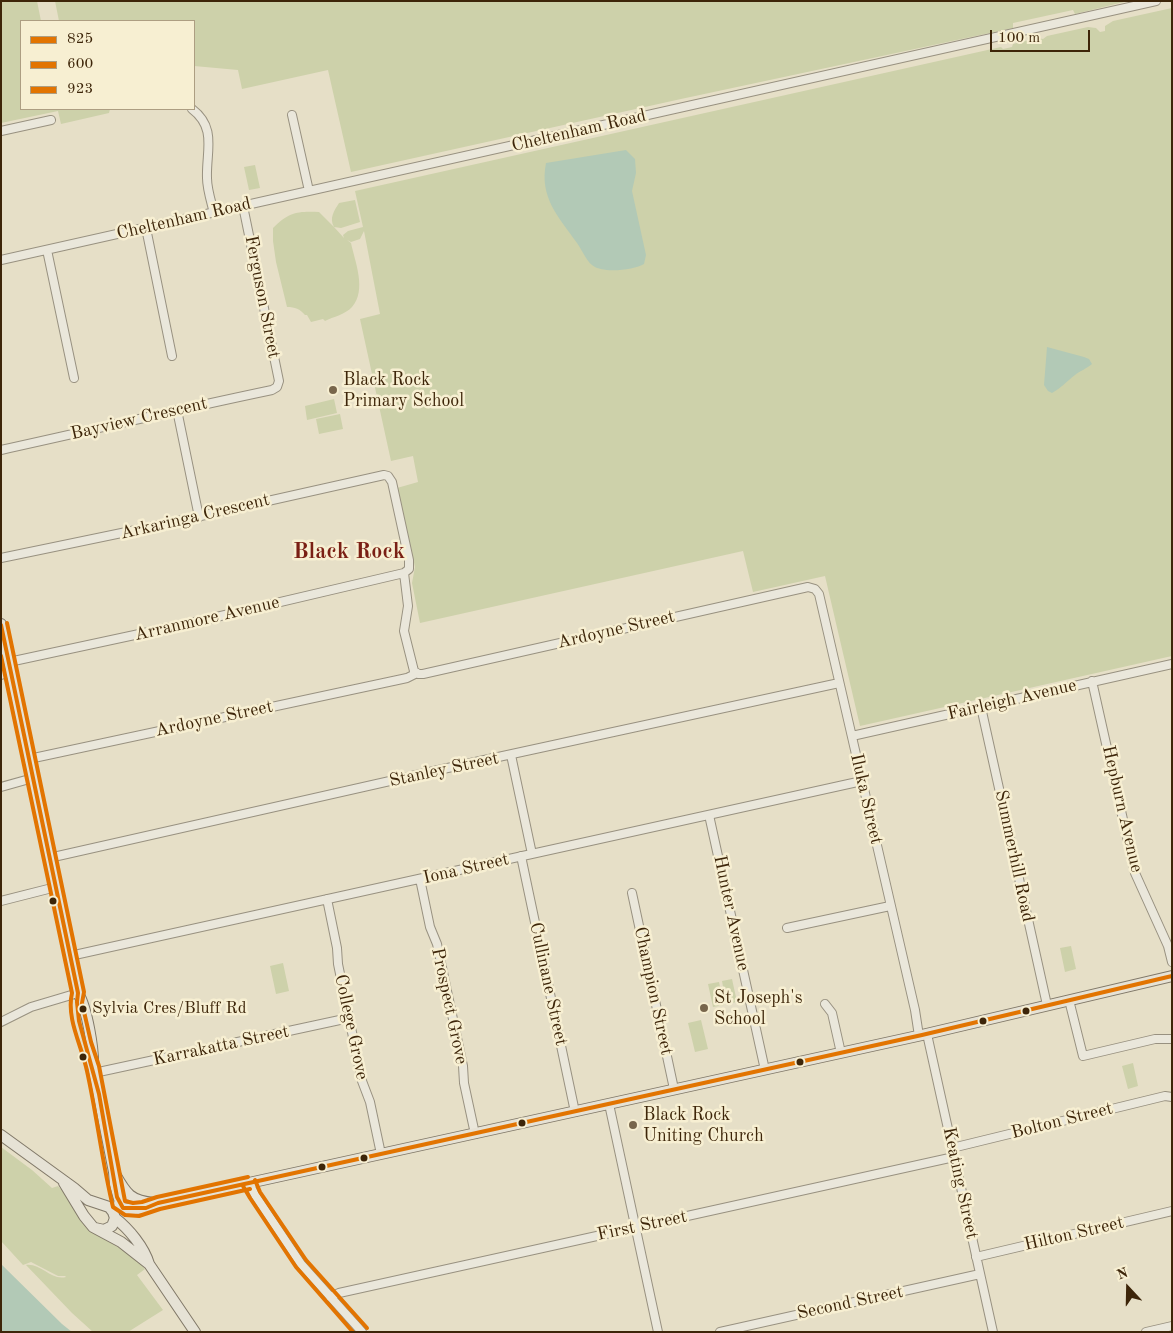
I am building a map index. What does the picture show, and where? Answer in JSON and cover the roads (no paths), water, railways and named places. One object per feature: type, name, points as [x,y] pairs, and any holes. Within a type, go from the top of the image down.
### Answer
[{"type":"main road","points":[[1,624],[7,670],[29,759],[78,993],[82,1002],[92,1052],[93,1070],[114,1172],[115,1188],[122,1208],[149,1208],[158,1203],[923,1035],[1172,976]]},
{"type":"main road","points":[[1,1134],[88,1200],[112,1210],[115,1218],[144,1251],[149,1264],[195,1332]]},
{"type":"main road","points":[[114,1172],[122,1186],[131,1196],[133,1204],[123,1216],[115,1218]]},
{"type":"main road","points":[[62,1180],[84,1216],[94,1227],[121,1242],[149,1264]]},
{"type":"main road","points":[[119,1200],[124,1194],[140,1201],[158,1203]]},
{"type":"main road","points":[[115,1218],[113,1224],[107,1229],[100,1230],[94,1227],[90,1218],[91,1212],[96,1207],[102,1206],[110,1199],[119,1200]]},
{"type":"street","name":"Cheltenham Road","points":[[1,260],[1156,1]]},
{"type":"street","points":[[194,110],[200,114],[208,129],[207,175],[214,212]]},
{"type":"street","points":[[292,115],[308,192]]},
{"type":"street","points":[[1,131],[51,120]]},
{"type":"street","name":"Ferguson Street","points":[[243,206],[279,381],[277,387]]},
{"type":"street","points":[[146,228],[172,356]]},
{"type":"street","points":[[47,250],[74,378]]},
{"type":"street","name":"Bayview Crescent","points":[[1,450],[88,432],[129,420],[272,390],[277,387]]},
{"type":"street","points":[[178,410],[199,517]]},
{"type":"street","name":"Arkaringa Crescent","points":[[1,558],[199,517],[380,474],[388,476],[392,482],[410,560],[409,569],[401,574]]},
{"type":"street","points":[[401,574],[408,606],[404,631],[415,672]]},
{"type":"street","name":"Arranmore Avenue","points":[[7,670],[195,622],[401,574]]},
{"type":"street","name":"Ardoyne Street","points":[[29,759],[407,678],[415,672],[423,674],[808,587],[815,589]]},
{"type":"street","name":"Iluka Street","points":[[815,589],[819,594],[914,1010],[923,1035]]},
{"type":"street","name":"Fairleigh Avenue","points":[[852,736],[1172,664]]},
{"type":"street","name":"Hepburn Avenue","points":[[1092,681],[1135,872],[1168,946],[1172,962]]},
{"type":"street","name":"Stanley Street","points":[[49,858],[839,683]]},
{"type":"street","name":"Summerhill Road","points":[[981,707],[1047,1005]]},
{"type":"street","points":[[511,755],[532,854]]},
{"type":"street","points":[[1,787],[33,778]]},
{"type":"street","name":"Iona Street","points":[[70,956],[862,781]]},
{"type":"street","name":"Hunter Avenue","points":[[709,815],[765,1070]]},
{"type":"street","name":"Cullinane Street","points":[[522,856],[575,1112]]},
{"type":"street","name":"Prospect Grove","points":[[420,879],[430,927],[437,944],[463,1066],[464,1083],[475,1134]]},
{"type":"street","points":[[1,901],[56,887]]},
{"type":"street","name":"Champion Street","points":[[632,893],[674,1089]]},
{"type":"street","name":"College Grove","points":[[327,899],[338,948],[338,964],[362,1081],[370,1102],[381,1154]]},
{"type":"street","points":[[788,928],[890,906]]},
{"type":"street","points":[[1,1022],[26,1009],[78,993]]},
{"type":"street","points":[[1069,1000],[1083,1056],[1155,1039],[1171,1039]]},
{"type":"street","points":[[825,1004],[832,1013],[841,1053]]},
{"type":"street","name":"Karrakatta Street","points":[[93,1070],[349,1018]]},
{"type":"street","name":"Keating Street","points":[[923,1035],[952,1148],[993,1332]]},
{"type":"street","name":"Bolton Street","points":[[952,1148],[1165,1096],[1172,1097]]},
{"type":"street","points":[[609,1104],[659,1331]]},
{"type":"street","name":"First Street","points":[[330,1297],[339,1293],[954,1157]]},
{"type":"street","points":[[249,1183],[264,1210],[298,1259],[362,1332]]},
{"type":"street","name":"Hilton Street","points":[[976,1257],[1172,1211]]},
{"type":"street","name":"Second Street","points":[[720,1332],[980,1274]]},
{"type":"street","points":[[1146,1332],[1172,1326]]},
{"type":"place","name":"Black Rock Primary School","points":[[333,390]]},
{"type":"place","name":"St Joseph's School","points":[[704,1008]]},
{"type":"place","name":"Sylvia Cres/Bluff Rd","points":[[83,1009]]},
{"type":"place","name":"Black Rock Uniting Church","points":[[633,1125]]},
{"type":"district","name":"Black Rock","points":[[349,552]]}]
